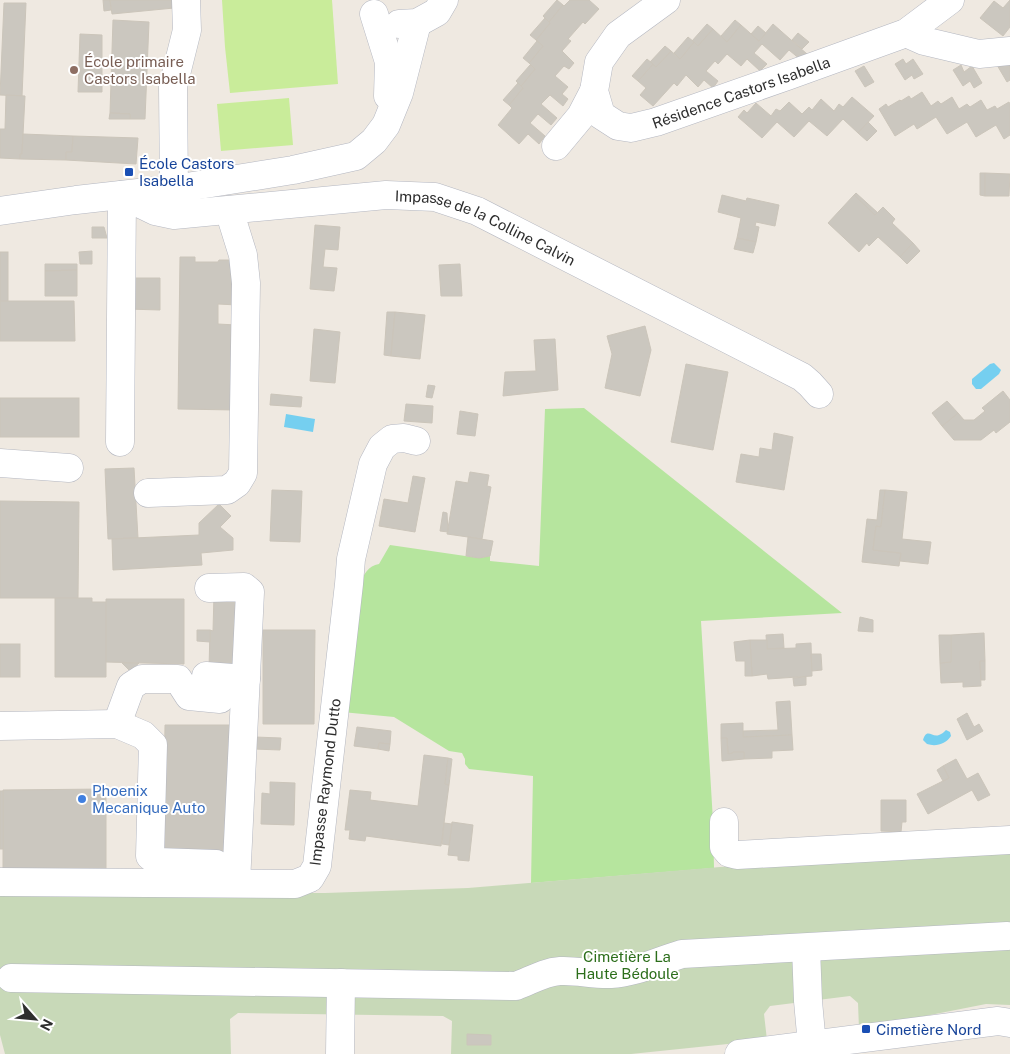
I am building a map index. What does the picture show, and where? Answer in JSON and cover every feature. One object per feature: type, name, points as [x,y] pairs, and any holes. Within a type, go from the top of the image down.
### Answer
[{"type":"street","points":[[174,188],[173,86],[187,30],[186,0]]},
{"type":"street","points":[[368,7],[394,24],[417,23],[437,12],[444,0]]},
{"type":"street","name":"Résidence Castors Isabella","points":[[556,146],[581,116],[594,91],[599,62],[618,35],[666,0]]},
{"type":"street","name":"Résidence Castors Isabella","points":[[594,91],[600,115],[618,126],[631,128],[656,122],[906,33],[950,0]]},
{"type":"street","points":[[368,7],[389,62],[386,125]]},
{"type":"street","points":[[0,211],[293,170],[356,156],[374,141],[386,125],[399,93],[417,23]]},
{"type":"street","points":[[906,33],[924,41],[979,54],[1010,51]]},
{"type":"street","name":"Impasse de la Colline Calvin","points":[[122,195],[155,211],[174,215],[386,194],[435,197],[477,211],[802,377],[819,394]]},
{"type":"street","points":[[120,442],[122,195]]},
{"type":"street","points":[[148,493],[227,490],[238,483],[243,472],[246,283],[242,255],[229,210]]},
{"type":"street","name":"Impasse Raymond Dutto","points":[[0,882],[295,884],[310,878],[317,866],[351,558],[373,464],[382,447],[392,439],[416,440]]},
{"type":"street","points":[[0,464],[69,468]]},
{"type":"street","points":[[209,588],[244,587],[250,592],[236,884]]},
{"type":"street","points":[[206,676],[246,678]]},
{"type":"street","points":[[117,724],[131,686],[142,679],[178,679],[189,696],[220,699]]},
{"type":"street","points":[[0,726],[117,724],[143,735],[152,745],[150,856],[158,862],[216,864]]},
{"type":"street","points":[[724,822],[724,847],[729,853],[737,855],[1010,840]]},
{"type":"street","points":[[11,978],[516,986],[543,975],[560,971],[611,974],[628,971],[682,954],[1007,936]]},
{"type":"street","points":[[806,948],[812,1045]]},
{"type":"street","points":[[340,1054],[341,983]]},
{"type":"street","points":[[739,1054],[998,1021],[1010,1023]]},
{"type":"green space","points":[[222,0],[332,0],[338,84],[230,93]]},
{"type":"green space","points":[[289,98],[293,145],[221,151],[217,104]]},
{"type":"green space","points":[[584,408],[842,613],[701,621],[714,868],[531,883],[533,776],[469,769],[465,764],[462,753],[449,751],[394,717],[342,712],[360,584],[367,571],[379,564],[390,545],[479,558],[490,556],[490,561],[539,566],[545,409]]},
{"type":"green space","name":"Cimetière La Haute Bédoule","points":[[1010,851],[1010,1005],[986,1004],[859,1029],[858,1003],[850,996],[770,1006],[764,1014],[767,1040],[631,1054],[451,1054],[452,1021],[443,1016],[238,1013],[230,1019],[231,1054],[5,1054],[0,1035],[0,893],[325,893],[468,888],[756,864]]},
{"type":"water","points":[[994,363],[1001,370],[999,374],[981,389],[976,389],[972,384],[972,379],[990,364]]},
{"type":"water","points":[[286,414],[315,419],[313,432],[284,427]]},
{"type":"water","points":[[946,730],[950,732],[951,736],[944,743],[930,745],[923,740],[928,733],[936,736]]},
{"type":"building","points":[[103,0],[110,0],[111,10],[104,11]]},
{"type":"building","points":[[110,0],[173,0],[174,8],[112,14]]},
{"type":"building","points":[[557,0],[563,5],[549,22],[543,16]]},
{"type":"building","points":[[570,0],[589,0],[599,9],[585,24],[583,22],[568,39],[571,41],[562,51],[574,63],[569,69],[564,66],[555,76],[568,87],[562,94],[568,99],[563,106],[550,95],[541,104],[557,118],[551,125],[538,114],[530,123],[545,136],[539,144],[528,134],[519,144],[498,125],[512,108],[509,105],[523,88],[521,86],[535,69],[529,63],[543,46],[536,40],[563,5]]},
{"type":"building","points":[[1010,0],[1010,27],[1003,36],[980,18],[994,1],[1003,8]]},
{"type":"building","points":[[4,3],[26,3],[22,96],[0,95]]},
{"type":"building","points":[[545,18],[550,23],[536,40],[530,35]]},
{"type":"building","points":[[113,20],[149,22],[145,119],[130,119],[130,114],[110,113]]},
{"type":"building","points":[[735,20],[741,25],[727,42],[721,36]]},
{"type":"building","points":[[707,24],[713,29],[698,46],[692,41]]},
{"type":"building","points":[[773,24],[807,54],[801,60],[789,50],[780,60],[762,44],[754,53],[767,64],[760,71],[747,59],[741,66],[727,54],[718,64],[715,61],[706,71],[718,81],[713,88],[704,80],[698,87],[686,75],[677,86],[674,83],[653,106],[640,95],[646,88],[638,81],[653,64],[656,67],[671,51],[680,59],[694,42],[698,46],[713,29],[727,42],[741,25],[759,41]]},
{"type":"building","points":[[758,26],[766,33],[759,41],[751,34]]},
{"type":"building","points":[[798,33],[809,42],[802,49],[792,40]]},
{"type":"building","points":[[80,34],[102,35],[102,92],[78,92]]},
{"type":"building","points":[[688,37],[694,42],[680,59],[674,53]]},
{"type":"building","points":[[537,41],[543,46],[529,63],[523,58]]},
{"type":"building","points":[[665,46],[671,51],[656,67],[650,62]]},
{"type":"building","points":[[647,59],[653,64],[638,81],[632,76]]},
{"type":"building","points":[[903,59],[906,64],[913,59],[923,74],[914,79],[912,75],[905,80],[895,64]]},
{"type":"building","points":[[1010,62],[1010,80],[1007,82],[997,65]]},
{"type":"building","points":[[530,65],[535,69],[521,86],[516,81]]},
{"type":"building","points":[[961,65],[964,72],[972,66],[982,83],[974,88],[970,81],[963,86],[953,70]]},
{"type":"building","points":[[864,66],[874,82],[865,87],[855,71]]},
{"type":"building","points":[[518,83],[523,88],[509,105],[503,100]]},
{"type":"building","points":[[922,92],[931,106],[938,101],[941,104],[952,97],[959,109],[967,104],[970,107],[981,100],[987,110],[995,106],[997,109],[1009,102],[1010,135],[1004,139],[996,125],[976,137],[967,122],[947,134],[936,117],[917,129],[914,124],[895,136],[879,109],[886,104],[888,107],[909,96],[911,99]]},
{"type":"building","points":[[6,95],[25,96],[22,154],[20,154],[20,159],[0,158],[0,129],[5,129]]},
{"type":"building","points":[[852,97],[874,116],[858,133],[843,119],[827,136],[809,121],[794,137],[777,122],[762,138],[738,117],[744,110],[747,113],[756,103],[771,116],[776,109],[780,111],[789,102],[802,114],[809,107],[812,110],[821,99],[834,111],[839,104],[843,107]]},
{"type":"building","points":[[110,113],[130,114],[130,119],[109,119]]},
{"type":"building","points":[[868,122],[877,131],[867,141],[858,133]]},
{"type":"building","points":[[23,134],[73,136],[72,152],[66,152],[66,160],[20,159]]},
{"type":"building","points":[[73,136],[138,138],[136,164],[66,160],[66,152],[72,152]]},
{"type":"building","points":[[980,173],[985,173],[985,196],[980,195]]},
{"type":"building","points":[[985,173],[1010,174],[1009,196],[985,196]]},
{"type":"building","points":[[856,193],[878,213],[875,215],[854,195]]},
{"type":"building","points":[[722,195],[746,201],[747,198],[779,205],[775,226],[756,222],[755,226],[759,227],[756,242],[737,238],[741,218],[718,212]]},
{"type":"building","points":[[854,195],[875,215],[883,207],[895,219],[892,223],[913,243],[900,257],[878,237],[869,246],[867,243],[859,252],[828,223]]},
{"type":"building","points":[[315,225],[340,227],[338,250],[325,249],[323,267],[337,268],[334,291],[310,289]]},
{"type":"building","points":[[92,227],[104,227],[107,238],[92,238]]},
{"type":"building","points":[[737,238],[756,242],[753,253],[734,249]]},
{"type":"building","points":[[913,243],[920,251],[907,264],[900,257]]},
{"type":"building","points":[[92,251],[92,264],[80,264],[79,252]]},
{"type":"building","points":[[0,252],[8,252],[8,301],[0,301]]},
{"type":"building","points":[[180,257],[195,257],[195,262],[237,260],[237,305],[218,304],[218,324],[236,325],[235,410],[178,409]]},
{"type":"building","points":[[45,264],[77,264],[77,270],[45,271]]},
{"type":"building","points":[[460,264],[462,296],[441,296],[439,265]]},
{"type":"building","points":[[77,270],[77,296],[45,296],[45,271]]},
{"type":"building","points":[[128,278],[160,278],[160,310],[127,309]]},
{"type":"building","points":[[0,301],[74,301],[75,341],[0,341]]},
{"type":"building","points":[[387,312],[395,312],[391,356],[384,355]]},
{"type":"building","points":[[395,312],[425,315],[420,359],[391,356]]},
{"type":"building","points":[[645,326],[651,350],[640,396],[605,388],[612,354],[607,336]]},
{"type":"building","points":[[314,329],[340,332],[335,383],[310,381]]},
{"type":"building","points":[[555,339],[558,390],[503,396],[505,372],[536,371],[534,340]]},
{"type":"building","points":[[686,364],[728,372],[713,450],[671,442]]},
{"type":"building","points":[[428,385],[435,386],[432,398],[426,397]]},
{"type":"building","points":[[1003,391],[1010,400],[1010,422],[996,433],[994,430],[981,440],[954,440],[942,426],[958,413],[964,420],[974,420],[985,411],[982,408]]},
{"type":"building","points":[[271,394],[302,397],[301,407],[270,405]]},
{"type":"building","points":[[0,398],[79,398],[79,437],[0,437]]},
{"type":"building","points":[[947,401],[958,413],[942,426],[932,413]]},
{"type":"building","points":[[406,404],[433,406],[432,423],[404,421]]},
{"type":"building","points":[[460,411],[478,414],[475,436],[457,434]]},
{"type":"building","points":[[774,433],[793,437],[784,490],[736,482],[741,454],[759,457],[760,448],[772,450]]},
{"type":"building","points":[[134,468],[138,538],[108,539],[105,469]]},
{"type":"building","points":[[470,472],[489,475],[487,486],[491,487],[482,539],[447,534],[456,481],[468,483]]},
{"type":"building","points":[[413,476],[425,478],[415,532],[379,526],[384,499],[408,503]]},
{"type":"building","points":[[272,490],[302,491],[300,542],[270,541]]},
{"type":"building","points":[[880,490],[885,490],[881,527],[876,526],[873,550],[901,553],[899,566],[862,562],[867,519],[877,520]]},
{"type":"building","points":[[885,490],[907,492],[902,539],[931,542],[928,564],[900,561],[901,553],[873,550],[876,526],[881,527]]},
{"type":"building","points":[[0,501],[79,502],[78,598],[0,598]]},
{"type":"building","points":[[219,504],[231,516],[220,527],[233,538],[233,550],[201,553],[202,565],[113,570],[112,539],[199,535],[199,523]]},
{"type":"building","points":[[443,512],[447,513],[448,532],[440,531]]},
{"type":"building","points":[[468,537],[493,541],[490,556],[479,558],[466,556]]},
{"type":"building","points":[[214,594],[238,594],[237,669],[209,669],[210,630],[213,631]]},
{"type":"building","points":[[55,598],[92,598],[92,602],[106,602],[106,677],[55,677]]},
{"type":"building","points":[[106,599],[184,599],[184,664],[106,662]]},
{"type":"building","points":[[860,617],[873,620],[873,632],[858,631]]},
{"type":"building","points":[[197,630],[210,630],[210,642],[197,641]]},
{"type":"building","points":[[263,630],[315,630],[314,724],[263,724]]},
{"type":"building","points":[[984,633],[985,661],[980,661],[981,686],[963,687],[963,682],[941,683],[940,663],[951,662],[951,635]]},
{"type":"building","points":[[783,634],[784,648],[767,649],[766,635]]},
{"type":"building","points":[[939,635],[951,635],[951,662],[940,663]]},
{"type":"building","points":[[750,640],[767,640],[767,649],[796,648],[796,644],[811,643],[812,676],[768,679],[767,674],[752,676]]},
{"type":"building","points":[[750,640],[752,676],[745,676],[745,661],[736,661],[734,642]]},
{"type":"building","points":[[0,644],[20,644],[20,677],[0,677]]},
{"type":"building","points":[[811,654],[821,654],[822,670],[812,671]]},
{"type":"building","points":[[980,661],[985,661],[985,680],[981,680]]},
{"type":"building","points":[[122,663],[139,663],[130,671]]},
{"type":"building","points":[[806,677],[806,685],[794,686],[793,678]]},
{"type":"building","points":[[790,701],[792,735],[743,737],[743,731],[778,730],[776,702]]},
{"type":"building","points":[[967,713],[974,727],[979,724],[983,731],[967,740],[957,719]]},
{"type":"building","points":[[743,723],[743,737],[792,735],[793,750],[772,751],[772,758],[744,759],[744,752],[728,754],[727,738],[721,738],[721,724]]},
{"type":"building","points":[[165,725],[230,725],[228,854],[163,853]]},
{"type":"building","points":[[357,727],[391,731],[390,744],[379,743],[378,749],[354,746]]},
{"type":"building","points":[[255,737],[281,738],[280,750],[254,749]]},
{"type":"building","points":[[721,738],[727,738],[728,754],[744,752],[744,759],[722,761]]},
{"type":"building","points":[[379,743],[390,744],[389,751],[378,749]]},
{"type":"building","points":[[424,755],[448,758],[445,784],[449,785],[441,846],[366,836],[365,841],[349,839],[350,830],[345,830],[350,790],[371,792],[370,800],[418,806]]},
{"type":"building","points":[[448,758],[452,759],[449,785],[445,784]]},
{"type":"building","points":[[956,759],[967,779],[978,773],[990,795],[978,801],[972,790],[928,814],[917,794],[949,778],[943,766]]},
{"type":"building","points":[[943,766],[949,778],[943,781],[937,770]]},
{"type":"building","points":[[270,782],[295,783],[294,825],[261,824],[262,793],[270,794]]},
{"type":"building","points":[[106,789],[106,874],[3,875],[3,790]]},
{"type":"building","points":[[0,791],[3,791],[3,849],[0,849]]},
{"type":"building","points":[[881,800],[906,800],[906,822],[902,822],[901,832],[881,831]]},
{"type":"building","points":[[452,822],[473,825],[469,861],[458,860],[458,856],[448,855]]},
{"type":"building","points":[[444,823],[452,824],[449,845],[442,844]]},
{"type":"building","points":[[467,1034],[491,1035],[491,1045],[467,1045]]},
{"type":"place","name":"École primaire Castors Isabella","points":[[74,70]]},
{"type":"place","name":"École Castors Isabella","points":[[129,172]]},
{"type":"place","name":"Phoenix Mecanique Auto","points":[[82,799]]},
{"type":"place","name":"Cimetière Nord","points":[[866,1029]]}]
